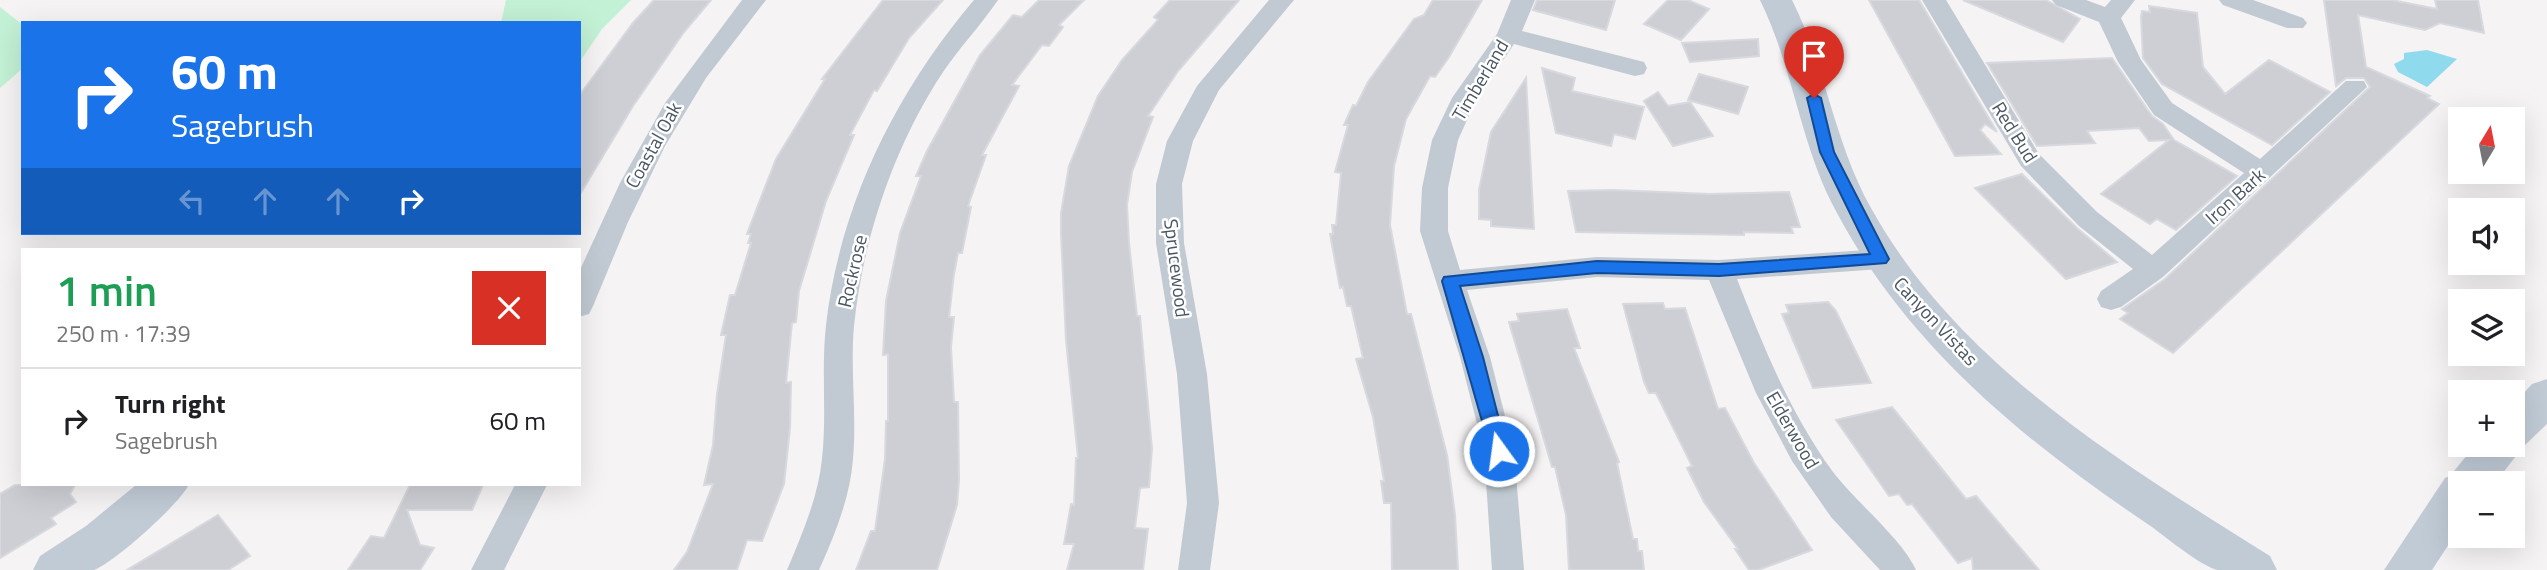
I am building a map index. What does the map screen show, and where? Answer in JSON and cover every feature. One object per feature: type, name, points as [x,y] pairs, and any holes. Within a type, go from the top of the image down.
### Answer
[{"type":"street","name":"Coastal Oak","points":[[581,301],[644,156],[707,56],[754,0]]},
{"type":"street","name":"Rockrose","points":[[803,570],[820,531],[838,460],[837,387],[841,324],[859,236],[883,163],[901,120],[958,33],[986,0]]},
{"type":"street","name":"Sprucewood","points":[[1194,570],[1203,503],[1192,374],[1170,243],[1169,184],[1180,141],[1209,86],[1282,0]]},
{"type":"street","name":"Timberland","points":[[1508,570],[1499,451],[1475,357],[1434,232],[1434,188],[1445,140],[1464,98],[1508,35],[1523,0]]},
{"type":"street","name":"Canyon Vistas","points":[[1776,0],[1792,30],[1807,71],[1827,152],[1881,259],[1958,350],[2029,414],[2133,491],[2254,570]]},
{"type":"street","name":"Red Bud","points":[[1934,0],[2030,160],[2088,219],[2153,270]]},
{"type":"street","points":[[2064,0],[2116,8],[2130,62],[2163,109],[2261,172]]},
{"type":"street","points":[[2231,0],[2295,23]]},
{"type":"street","points":[[1508,35],[1635,68]]},
{"type":"street","name":"Iron Bark","points":[[2111,299],[2153,270],[2356,87]]},
{"type":"street","points":[[1450,281],[1597,267],[1719,270],[1881,259]]},
{"type":"street","name":"Elderwood","points":[[1719,270],[1752,357],[1799,446],[1842,507],[1900,570]]},
{"type":"street","points":[[2525,420],[2547,396]]},
{"type":"street","points":[[2479,471],[2491,457]]},
{"type":"street","points":[[55,570],[102,540],[166,486]]},
{"type":"street","points":[[488,570],[530,486]]},
{"type":"street","points":[[2407,570],[2448,509]]},
{"type":"green space","points":[[506,0],[631,0],[602,29],[581,60],[581,21],[501,21]]},
{"type":"green space","points":[[0,7],[21,23],[21,70],[0,88]]},
{"type":"water","points":[[2427,50],[2457,59],[2427,87],[2398,72],[2394,64],[2404,59],[2404,53]]},
{"type":"building","points":[[654,0],[711,0],[684,32],[633,106],[581,193],[581,93],[633,23]]},
{"type":"building","points":[[883,0],[943,0],[909,38],[877,91],[874,90],[850,135],[854,135],[826,201],[799,291],[796,322],[792,323],[786,383],[791,382],[790,428],[784,484],[762,541],[747,540],[737,570],[674,570],[687,552],[713,484],[704,485],[713,445],[726,335],[721,335],[730,295],[735,295],[751,243],[748,243],[751,234],[747,234],[776,159],[825,79],[822,79]]},
{"type":"building","points":[[1039,0],[1084,0],[1059,25],[1063,27],[1049,46],[1042,45],[1012,85],[1019,86],[982,155],[986,155],[968,206],[971,207],[962,253],[958,253],[949,317],[954,317],[951,347],[954,402],[958,402],[957,505],[937,570],[856,570],[871,531],[875,531],[888,421],[888,354],[883,355],[886,301],[900,233],[921,176],[916,176],[980,55],[1013,15],[1022,17]]},
{"type":"building","points":[[1170,0],[1239,0],[1178,71],[1148,116],[1153,117],[1132,172],[1127,205],[1129,243],[1137,316],[1140,316],[1152,449],[1149,487],[1140,488],[1135,528],[1148,529],[1143,570],[1067,570],[1074,544],[1064,544],[1071,504],[1074,505],[1078,458],[1066,340],[1061,234],[1061,213],[1069,166],[1098,96],[1122,60],[1158,20],[1154,17]]},
{"type":"building","points":[[1433,0],[1482,0],[1449,57],[1435,77],[1430,76],[1406,119],[1394,166],[1390,225],[1407,314],[1411,314],[1447,455],[1455,515],[1458,570],[1392,570],[1391,503],[1384,503],[1381,481],[1384,481],[1373,417],[1356,359],[1363,358],[1351,306],[1347,306],[1343,287],[1340,288],[1330,234],[1333,234],[1332,225],[1336,225],[1341,173],[1335,172],[1348,125],[1344,125],[1368,82],[1414,19],[1424,15]]},
{"type":"building","points":[[1537,0],[1615,0],[1606,30],[1533,10]]},
{"type":"building","points":[[1668,0],[1688,0],[1709,9],[1681,40],[1644,24]]},
{"type":"building","points":[[1869,0],[1919,0],[1997,132],[1985,124],[1980,130],[2001,154],[1955,156]]},
{"type":"building","points":[[1963,0],[2046,0],[2080,19],[2063,42]]},
{"type":"building","points":[[2324,0],[2392,0],[2437,9],[2435,0],[2478,0],[2484,33],[2440,23],[2425,30],[2358,15],[2366,67],[2430,96],[2427,98],[2439,104],[2173,353],[2120,319],[2128,313],[2122,309],[2165,279],[2370,87],[2364,78],[2346,78],[2336,86]]},
{"type":"building","points":[[2149,6],[2197,13],[2203,67],[2225,94],[2269,60],[2330,92],[2272,145],[2162,84],[2143,58],[2141,17],[2142,11],[2150,12]]},
{"type":"building","points":[[1758,39],[1759,56],[1690,62],[1682,43]]},
{"type":"building","points":[[2112,58],[2152,116],[2163,124],[2174,140],[2237,176],[2176,230],[2157,219],[2150,224],[2101,194],[2169,140],[2149,141],[2139,128],[2087,131],[2095,143],[2037,146],[1987,63]]},
{"type":"building","points":[[1542,68],[1575,78],[1572,91],[1644,107],[1635,139],[1614,134],[1611,146],[1556,133]]},
{"type":"building","points":[[1699,74],[1748,87],[1738,114],[1688,100]]},
{"type":"building","points":[[1526,78],[1534,229],[1491,226],[1491,220],[1479,219],[1479,190],[1491,132]]},
{"type":"building","points":[[1658,92],[1668,106],[1690,102],[1713,136],[1673,146],[1644,101]]},
{"type":"building","points":[[2022,174],[2077,228],[2117,262],[2066,279],[1975,188]]},
{"type":"building","points":[[1568,191],[1709,194],[1789,192],[1800,227],[1791,227],[1793,233],[1744,232],[1744,235],[1576,232]]},
{"type":"building","points":[[1828,302],[1836,311],[1871,383],[1813,388],[1782,314],[1789,313],[1786,305]]},
{"type":"building","points":[[1663,303],[1665,309],[1685,308],[1718,409],[1725,408],[1754,463],[1812,550],[1758,570],[1749,570],[1735,549],[1738,549],[1704,502],[1687,468],[1692,466],[1656,393],[1649,393],[1644,382],[1623,304]]},
{"type":"building","points":[[1567,309],[1580,348],[1574,348],[1619,462],[1617,463],[1633,539],[1637,539],[1638,551],[1642,551],[1644,570],[1569,570],[1566,515],[1555,467],[1552,467],[1509,322],[1519,321],[1517,314]]},
{"type":"building","points":[[1892,407],[1966,499],[1976,496],[2039,570],[1973,570],[1972,558],[1958,563],[1912,504],[1907,505],[1899,494],[1889,496],[1836,420]]},
{"type":"building","points":[[15,485],[74,486],[70,494],[76,502],[51,518],[56,524],[0,558],[0,494]]},
{"type":"building","points":[[410,486],[483,486],[472,510],[407,510],[420,545],[434,548],[420,570],[348,570],[371,536],[384,538]]},
{"type":"building","points":[[218,515],[250,556],[228,570],[127,570]]},
{"type":"route","points":[[1499,451],[1475,357],[1450,281],[1597,267],[1719,270],[1847,264],[1881,259],[1855,213],[1827,152],[1814,98]]}]
